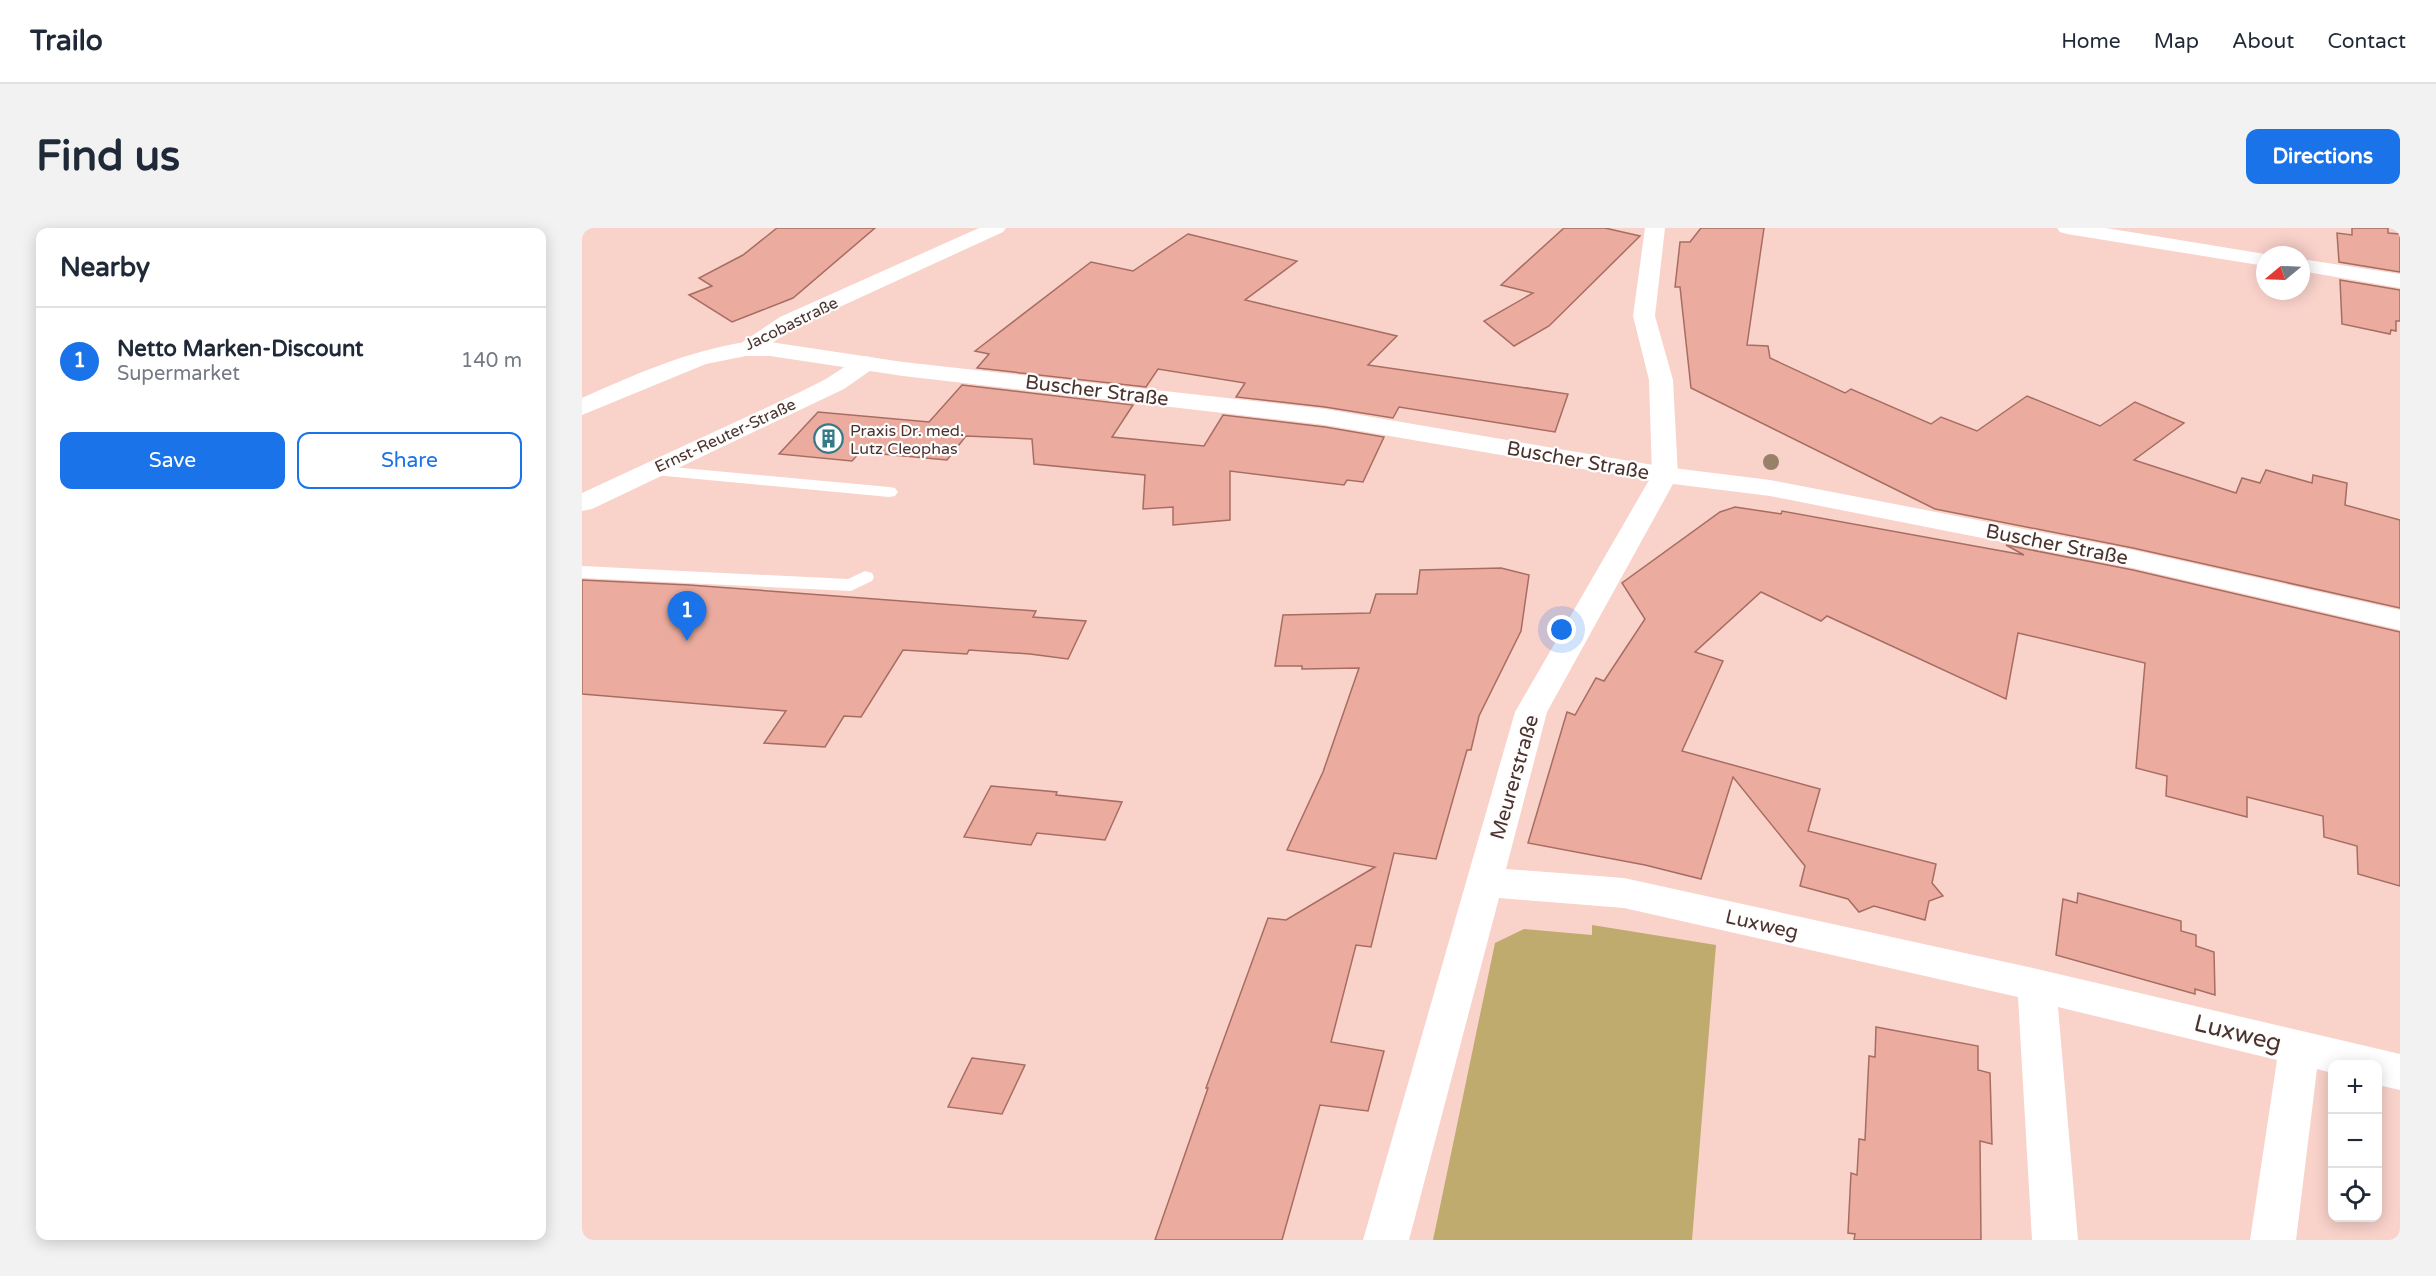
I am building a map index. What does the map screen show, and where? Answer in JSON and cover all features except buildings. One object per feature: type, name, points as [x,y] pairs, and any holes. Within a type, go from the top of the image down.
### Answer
[{"type":"street","name":"Jacobastraße","points":[[582,407],[702,357],[748,348],[788,322],[996,228]]},
{"type":"street","points":[[1655,228],[1644,316],[1661,380],[1665,475]]},
{"type":"street","points":[[2075,229],[2256,259]]},
{"type":"street","points":[[2310,267],[2400,281]]},
{"type":"street","name":"Buscher Straße","points":[[748,348],[1325,417],[1665,475],[1770,488],[2133,559],[2400,620]]},
{"type":"street","name":"Ernst-Reuter-Straße","points":[[582,503],[807,398],[835,384],[866,363]]},
{"type":"street","name":"Meurerstraße","points":[[1386,1240],[1531,712],[1665,475]]},
{"type":"street","name":"Luxweg","points":[[1484,882],[1624,893],[2037,985],[2348,1060]]},
{"type":"street","points":[[2037,985],[2055,1240]]},
{"type":"street","name":"Luxweg","points":[[2273,1240],[2299,1048]]},
{"type":"street","points":[[2382,1067],[2400,1072]]},
{"type":"lane","points":[[651,470],[889,492]]},
{"type":"lane","points":[[582,572],[851,585],[865,577]]},
{"type":"shaded area","points":[[1592,925],[1716,945],[1692,1240],[1433,1240],[1495,943],[1524,929],[1592,935]]},
{"type":"place","name":"Praxis Dr. med. Lutz Cleophas","points":[[829,439]]},
{"type":"place","name":"Netto Marken-Discount","points":[[687,641]]}]
